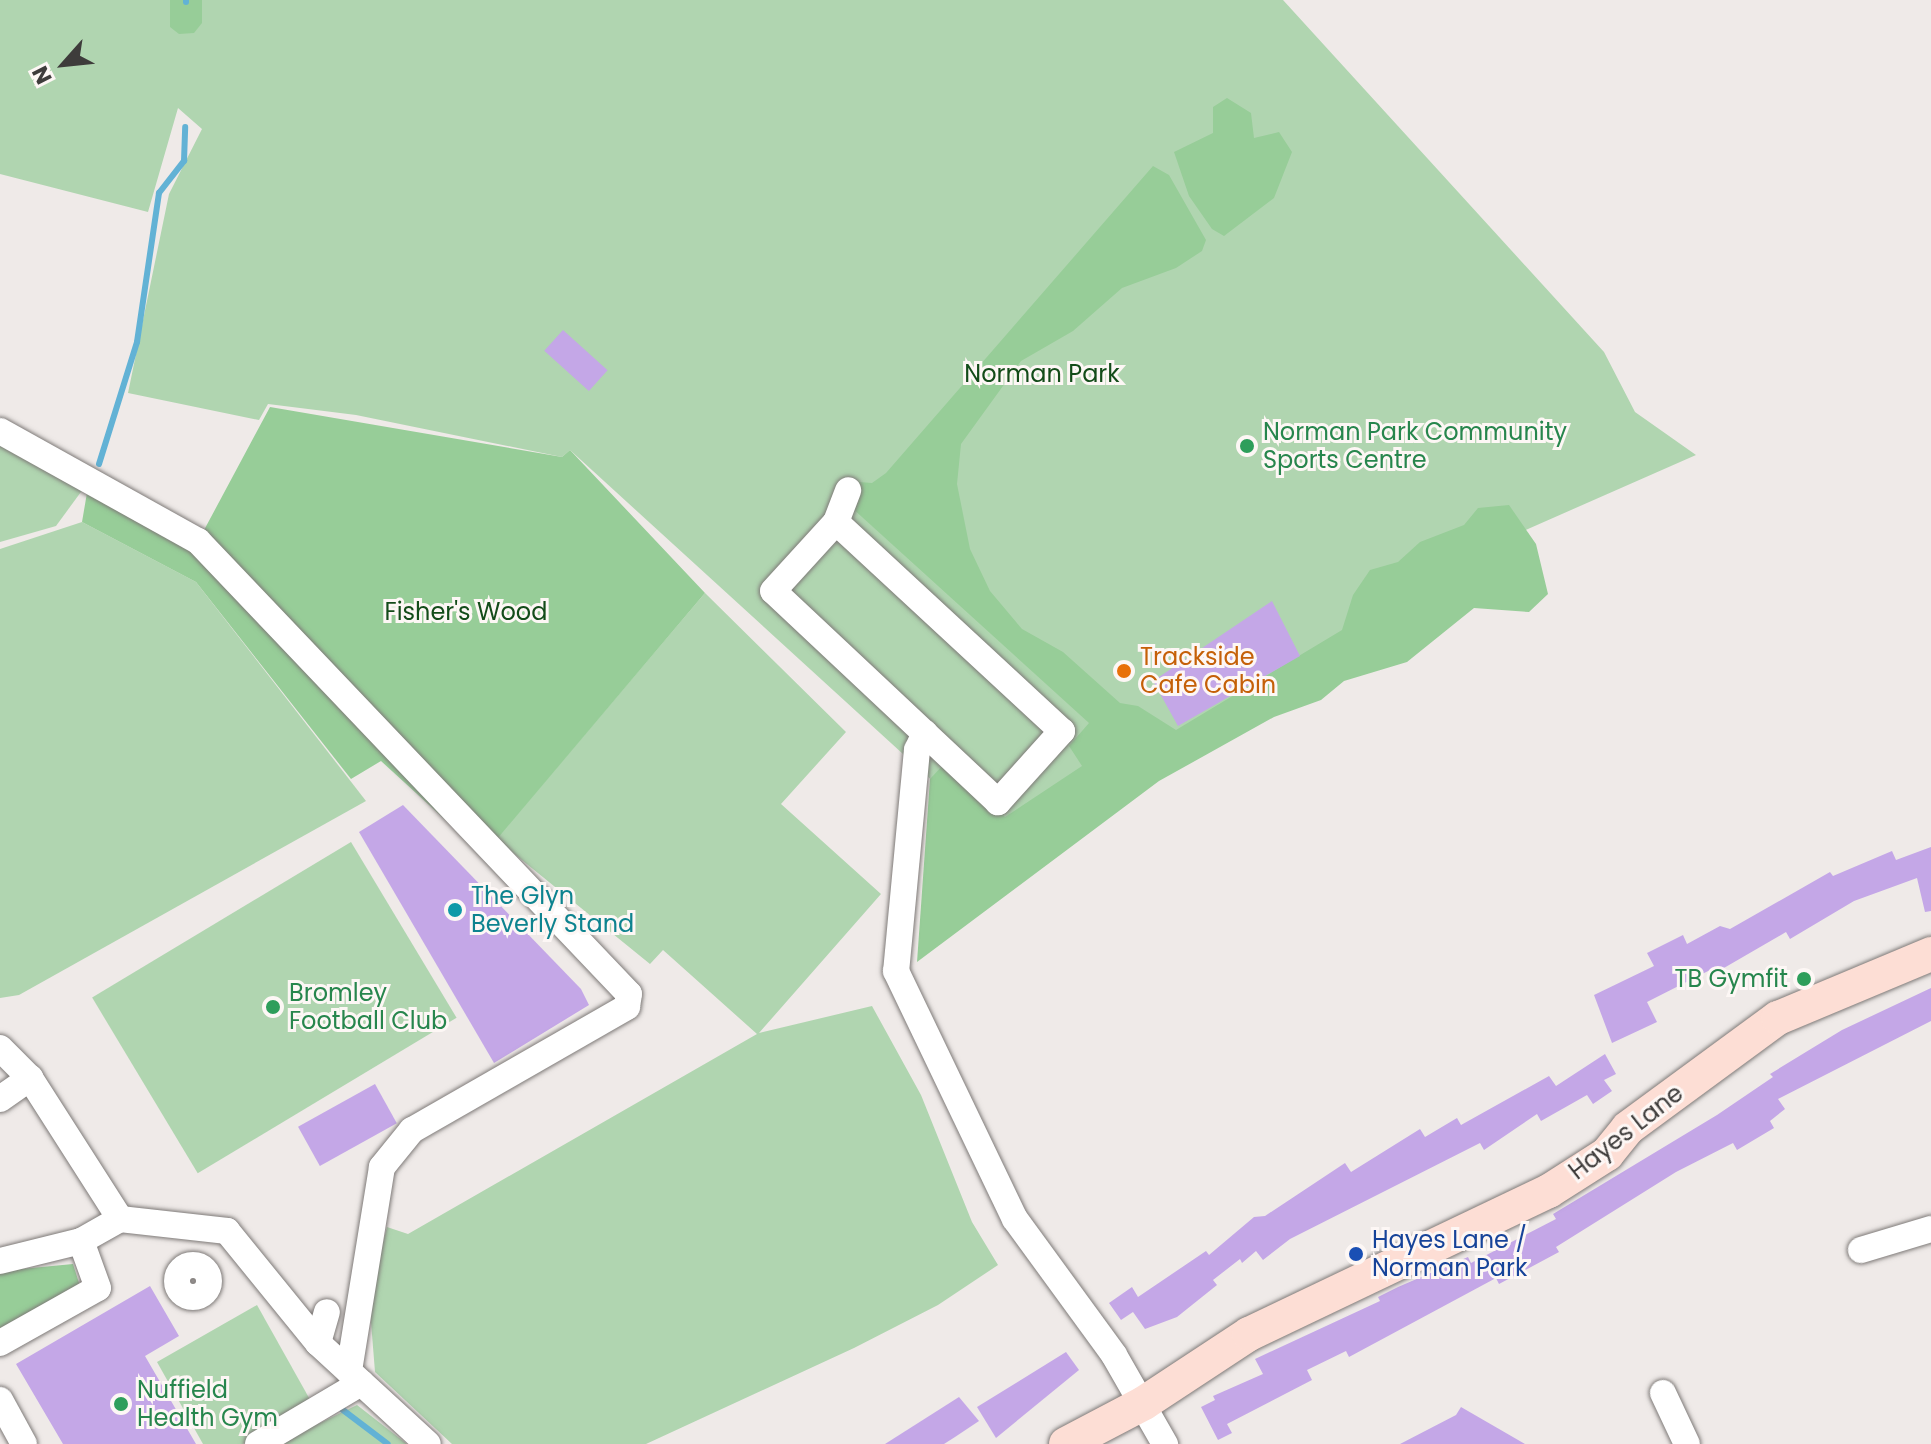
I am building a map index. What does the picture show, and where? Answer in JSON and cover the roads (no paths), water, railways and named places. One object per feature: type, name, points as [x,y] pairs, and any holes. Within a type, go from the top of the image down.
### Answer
[{"type":"main road","name":"Hayes Lane","points":[[1066,1444],[1144,1403],[1249,1334],[1549,1191],[1607,1154],[1628,1128],[1778,1018],[1931,954]]},
{"type":"street","points":[[0,431],[198,541],[629,994],[627,1007],[412,1130],[382,1167],[355,1377],[258,1444]]},
{"type":"street","points":[[836,522],[1062,731],[998,802],[773,591],[836,522],[848,490]]},
{"type":"street","points":[[925,733],[917,750],[896,971],[1015,1219],[1144,1403],[1165,1444]]},
{"type":"street","points":[[0,1048],[30,1078],[120,1219]]},
{"type":"street","points":[[0,1099],[30,1078]]},
{"type":"street","points":[[0,1261],[81,1241],[120,1219],[218,1228],[318,1343],[428,1444]]},
{"type":"street","points":[[1861,1250],[1931,1229]]},
{"type":"street","points":[[0,1343],[98,1288],[81,1241]]},
{"type":"street","points":[[210,1282],[251,1263]]},
{"type":"street","points":[[318,1343],[327,1312]]},
{"type":"street","points":[[1663,1393],[1687,1444]]},
{"type":"street","points":[[0,1400],[24,1444]]},
{"type":"waterway","points":[[99,464],[137,342],[159,193],[184,161],[185,127]]},
{"type":"waterway","points":[[339,1407],[388,1444]]},
{"type":"place","name":"Norman Park Community Sports Centre","points":[[1247,446]]},
{"type":"place","name":"Trackside Cafe Cabin","points":[[1124,671]]},
{"type":"place","name":"The Glyn Beverly Stand","points":[[455,910]]},
{"type":"place","name":"TB Gymfit","points":[[1804,979]]},
{"type":"place","name":"Bromley Football Club","points":[[273,1007]]},
{"type":"place","name":"Hayes Lane / Norman Park","points":[[1356,1254]]},
{"type":"place","name":"Nuffield Health Gym","points":[[121,1404]]},
{"type":"park label","name":"Norman Park","points":[[1042,374]]},
{"type":"park label","name":"Fisher's Wood","points":[[466,612]]}]
